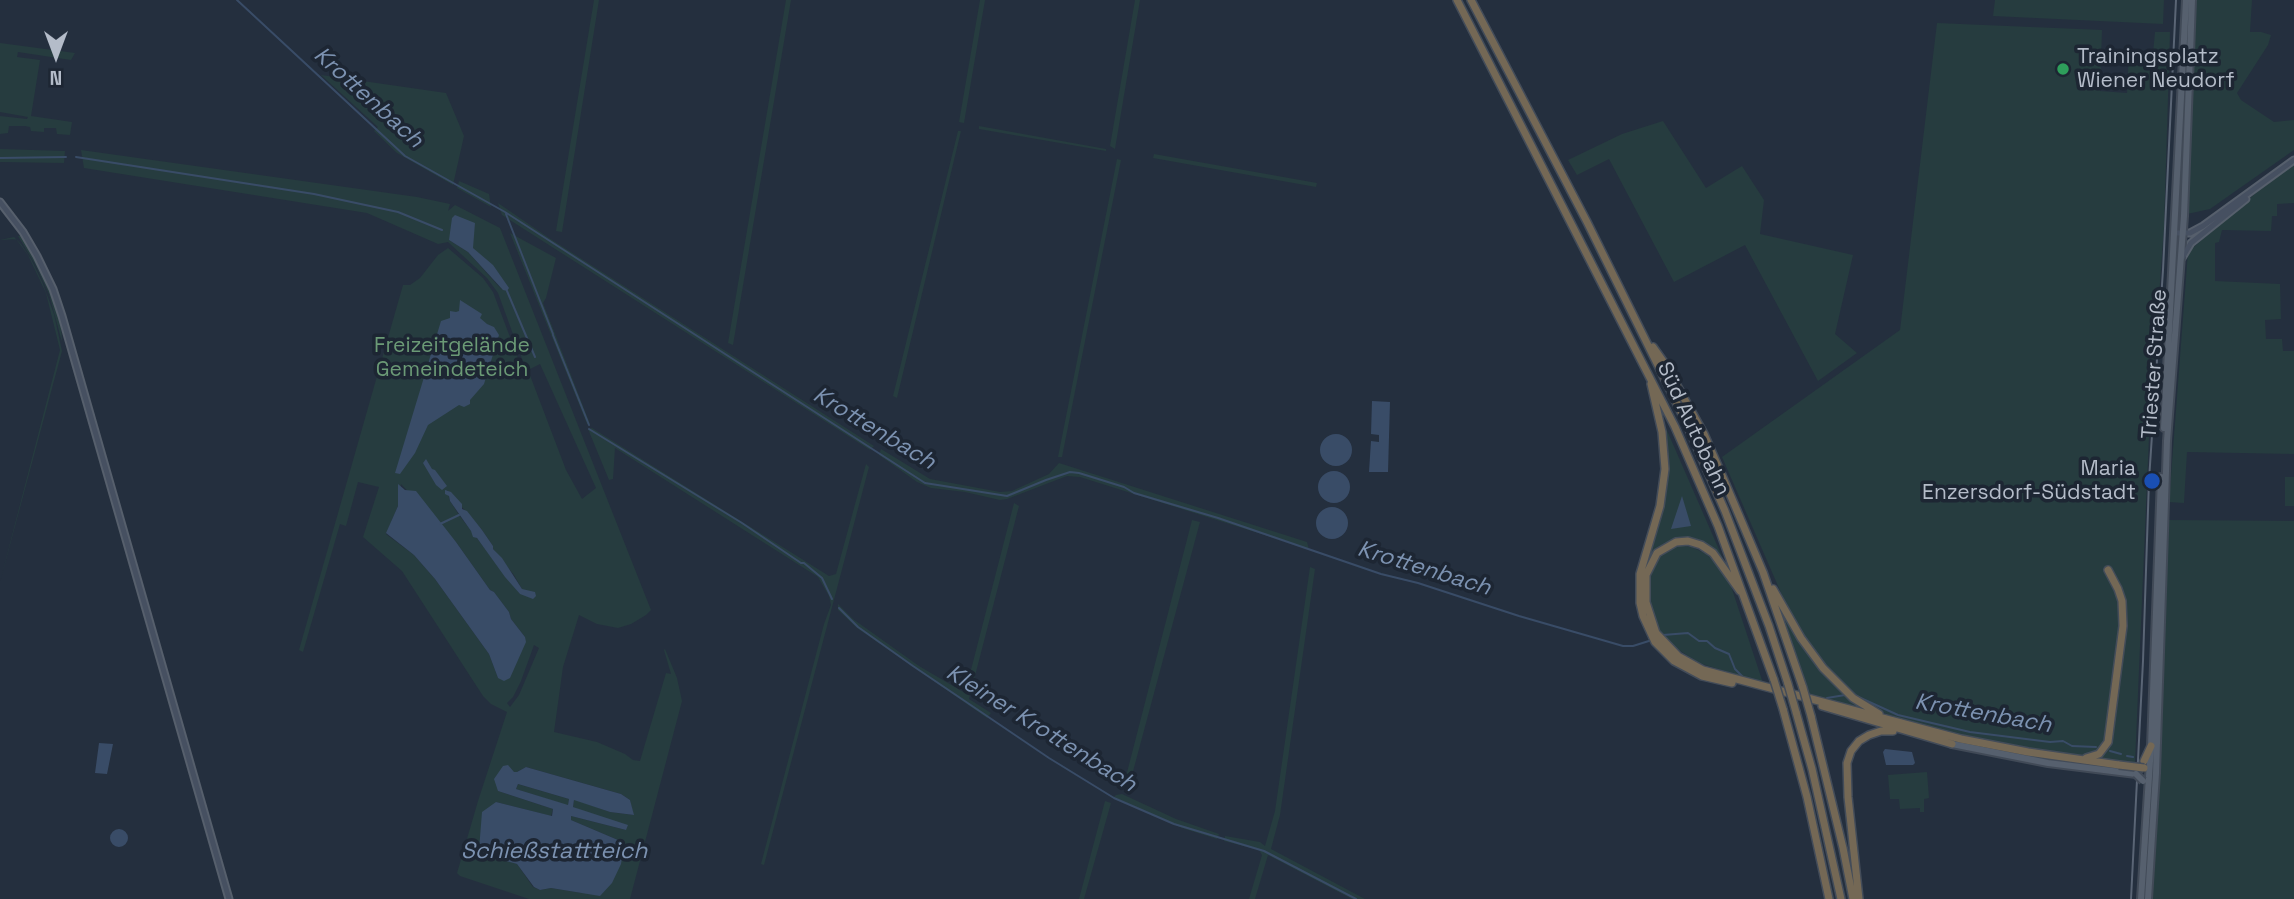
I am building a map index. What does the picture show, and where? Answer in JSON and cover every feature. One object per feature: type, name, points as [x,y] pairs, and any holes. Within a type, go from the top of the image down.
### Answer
[{"type":"highway","name":"Süd Autobahn","points":[[1457,0],[1647,371],[1718,526],[1783,709],[1807,797],[1829,899]]},
{"type":"highway","name":"Süd Autobahn","points":[[1471,0],[1644,334],[1725,511],[1788,684],[1812,769],[1841,899]]},
{"type":"highway","points":[[1644,334],[1665,364],[1704,435],[1763,572],[1811,716],[1853,899]]},
{"type":"highway","points":[[1647,371],[1662,432],[1665,469],[1660,506],[1644,559],[1640,603],[1654,634],[1663,646],[1681,665],[1702,676],[1814,704],[1952,744]]},
{"type":"highway","points":[[1654,634],[1646,602],[1646,575],[1657,553],[1676,542],[1688,541],[1713,553],[1745,596]]},
{"type":"highway","points":[[2066,758],[2091,758],[2099,754],[2105,748],[2110,735],[2123,614],[2118,589],[2108,570]]},
{"type":"highway","points":[[1763,572],[1801,638],[1842,689],[1875,712],[1909,726]]},
{"type":"highway","points":[[1663,646],[1703,670],[1961,739],[2118,769],[2144,771],[2151,746]]},
{"type":"highway","points":[[1859,899],[1846,775],[1851,751],[1858,741],[1881,731],[1915,734]]},
{"type":"main road","name":"Triester Straße","points":[[2151,746],[2159,520],[2186,0]]},
{"type":"main road","name":"Triester Straße","points":[[2148,899],[2144,771],[2182,236],[2192,0]]},
{"type":"main road","points":[[2182,236],[2198,228],[2294,160]]},
{"type":"main road","points":[[2180,260],[2186,248],[2275,174]]},
{"type":"main road","points":[[0,202],[30,244],[53,289],[229,899]]},
{"type":"main road","points":[[2183,216],[2188,223],[2198,228]]},
{"type":"main road","points":[[2174,234],[2196,239]]},
{"type":"main road","points":[[1952,744],[2009,757],[2118,769]]},
{"type":"main road","points":[[2141,899],[2147,791],[2144,771]]},
{"type":"green space","points":[[594,0],[599,0],[562,232],[556,231]]},
{"type":"green space","points":[[786,0],[791,0],[733,345],[728,343]]},
{"type":"green space","points":[[980,0],[985,0],[964,123],[959,122]]},
{"type":"green space","points":[[1135,0],[1140,0],[1115,149],[1110,146]]},
{"type":"green space","points":[[1995,0],[2164,0],[2163,24],[1993,16]]},
{"type":"green space","points":[[2196,0],[2252,0],[2250,32],[2271,35],[2268,45],[2237,93],[2241,100],[2274,122],[2294,120],[2294,150],[2210,209],[2187,214]]},
{"type":"green space","points":[[1937,23],[2102,30],[2100,91],[2127,93],[2129,52],[2153,53],[2155,32],[2170,32],[2164,227],[2149,436],[2135,763],[1990,742],[1924,726],[1865,704],[1836,679],[1810,645],[1788,609],[1722,457],[1900,330]]},
{"type":"green space","points":[[0,43],[75,53],[71,60],[18,52],[17,57],[40,60],[31,116],[72,122],[70,135],[57,134],[56,128],[44,128],[44,132],[31,131],[30,127],[25,126],[9,126],[8,133],[0,134],[0,116],[28,117],[0,112]]},
{"type":"green space","points":[[321,75],[446,93],[464,136],[453,185],[397,153],[374,131],[378,127]]},
{"type":"green space","points":[[1663,121],[1706,188],[1742,166],[1764,200],[1760,234],[1853,255],[1835,334],[1857,353],[1818,381],[1745,245],[1674,282],[1609,159],[1577,175],[1568,160],[1622,134]]},
{"type":"green space","points":[[979,126],[1106,149],[1106,151],[979,129]]},
{"type":"green space","points":[[958,131],[961,131],[897,398],[893,396]]},
{"type":"green space","points":[[0,149],[65,151],[64,163],[0,162]]},
{"type":"green space","name":"Freizeitgelände Gemeindeteich","points":[[81,150],[417,197],[450,204],[448,211],[455,205],[500,228],[651,610],[631,624],[618,628],[597,624],[579,615],[563,667],[554,732],[597,742],[640,761],[666,673],[671,674],[665,649],[677,678],[682,701],[630,899],[529,899],[457,873],[507,712],[491,704],[483,696],[402,571],[363,537],[379,487],[358,482],[346,526],[340,524],[303,652],[299,650],[403,285],[410,285],[420,278],[438,255],[448,248],[483,278],[493,292],[522,369],[525,367],[498,293],[487,278],[448,242],[438,244],[367,213],[84,168]],"holes":[[[473,238],[473,248],[502,290],[468,252],[449,240]],[[540,364],[596,488],[582,499],[566,470],[528,370]],[[401,484],[456,542],[525,637],[498,678],[489,654],[435,579],[414,555],[386,534],[398,506]],[[447,490],[482,530],[514,575],[522,589],[520,594],[459,515]],[[534,645],[539,648],[519,695],[510,707],[507,703],[521,681]],[[526,767],[621,794],[630,800],[633,815],[610,812],[574,799],[573,807],[626,830],[571,816],[571,820],[618,840],[582,893],[551,888],[540,890],[533,887],[517,864],[488,855],[496,802],[551,816],[553,809],[498,791],[514,772]]]},
{"type":"green space","points":[[1154,154],[1317,183],[1316,187],[1153,158]]},
{"type":"green space","points":[[1117,159],[1121,160],[1062,457],[1058,457]]},
{"type":"green space","points":[[2294,165],[2294,203],[2277,204],[2277,216],[2272,216],[2271,231],[2222,230],[2219,242],[2215,243],[2215,281],[2280,284],[2281,319],[2265,320],[2266,339],[2282,339],[2283,351],[2294,351],[2294,454],[2187,452],[2184,503],[2169,502],[2188,252],[2258,191]]},
{"type":"green space","points":[[459,181],[489,194],[491,207],[457,188]]},
{"type":"green space","points":[[498,203],[874,446],[870,450],[502,215]]},
{"type":"green space","points":[[510,233],[556,258],[543,303],[590,424],[587,424]]},
{"type":"green space","points":[[18,236],[25,239],[45,277],[61,323],[62,342],[49,294]]},
{"type":"green space","points":[[16,239],[21,244],[31,259],[43,284],[54,314],[62,351],[0,582],[60,350],[46,293],[28,255]]},
{"type":"green space","points":[[1662,419],[1724,561],[1716,551],[1683,539],[1654,553],[1643,578],[1663,507],[1668,463]]},
{"type":"green space","points":[[592,428],[829,576],[836,574],[866,464],[869,467],[764,865],[761,864],[831,605],[829,596],[818,577],[615,448],[613,479],[609,480],[588,429]]},
{"type":"green space","points":[[881,449],[930,479],[1000,492],[1012,491],[1049,474],[1059,463],[1307,542],[1309,549],[1080,477],[1067,476],[1000,500],[931,488],[917,482],[879,455]]},
{"type":"green space","points":[[2285,477],[2294,477],[2294,506],[2285,506]]},
{"type":"green space","points":[[1014,503],[1019,506],[969,699],[991,713],[987,718],[857,628],[838,610],[838,604],[853,619],[919,666],[965,693]]},
{"type":"green space","points":[[1192,520],[1200,522],[1128,790],[1123,788]]},
{"type":"green space","points":[[2169,520],[2294,521],[2294,899],[2152,899]]},
{"type":"green space","points":[[1676,545],[1692,547],[1706,554],[1720,567],[1731,586],[1763,683],[1699,663],[1668,643],[1659,631],[1650,602],[1650,578],[1660,555]]},
{"type":"green space","points":[[1310,567],[1315,569],[1280,815],[1271,849],[1365,899],[1352,899],[1268,855],[1255,899],[1249,899],[1262,855],[1259,850],[1224,841],[1225,836],[1260,842],[1265,846],[1275,811]]},
{"type":"green space","points":[[1782,612],[1823,673],[1847,697],[1866,710],[1810,696]]},
{"type":"green space","points":[[1927,772],[1929,798],[1924,799],[1924,812],[1920,812],[1920,808],[1900,809],[1899,799],[1890,799],[1888,775]]},
{"type":"green space","points":[[518,784],[569,799],[568,806],[516,789]]},
{"type":"green space","points":[[1122,794],[1176,819],[1219,834],[1217,839],[1182,828],[1114,797]]},
{"type":"green space","points":[[1105,801],[1111,803],[1084,899],[1079,899]]},
{"type":"water","points":[[455,215],[475,223],[473,248],[493,265],[509,288],[507,291],[503,290],[468,252],[449,240],[452,218]]},
{"type":"water","points":[[460,300],[482,314],[480,318],[494,327],[499,335],[484,384],[470,400],[470,404],[464,407],[459,405],[428,425],[415,453],[400,474],[395,473],[441,321],[450,318],[450,311],[459,311]]},
{"type":"water","points":[[1372,401],[1390,402],[1388,472],[1369,472],[1371,441],[1379,442],[1379,435],[1371,434]]},
{"type":"water","points":[[1336,434],[1347,439],[1352,450],[1347,461],[1336,466],[1325,461],[1320,450],[1325,439]]},
{"type":"water","points":[[426,459],[447,486],[442,490],[423,463]]},
{"type":"water","points":[[1334,471],[1345,476],[1350,487],[1345,498],[1334,503],[1323,498],[1318,487],[1323,476]]},
{"type":"water","points":[[398,484],[405,490],[416,491],[509,612],[525,637],[526,642],[510,678],[504,681],[498,678],[489,654],[435,579],[414,555],[386,533],[398,506]]},
{"type":"water","points":[[445,490],[451,492],[462,504],[462,509],[467,511],[482,530],[522,589],[535,592],[533,599],[520,594],[505,577],[477,538],[473,537]]},
{"type":"water","points":[[1682,496],[1691,526],[1671,529]]},
{"type":"water","points":[[1332,507],[1343,512],[1348,523],[1343,534],[1332,539],[1321,534],[1316,523],[1321,512]]},
{"type":"water","points":[[99,743],[113,744],[107,774],[95,773]]},
{"type":"water","points":[[1885,749],[1912,752],[1915,763],[1886,765],[1883,752]]},
{"type":"water","name":"Schießstattteich","points":[[508,765],[514,772],[526,767],[621,794],[630,800],[634,815],[610,812],[574,800],[573,807],[628,825],[626,830],[571,816],[571,820],[624,845],[621,864],[612,883],[600,896],[551,888],[540,890],[534,887],[517,864],[484,855],[479,850],[482,812],[496,802],[552,816],[553,809],[498,791],[494,779],[503,766]],"holes":[[[518,784],[569,799],[568,805],[516,789]]]},
{"type":"water","points":[[115,829],[123,829],[128,838],[126,845],[115,847],[110,842],[110,834]]},
{"type":"waterway","name":"Krottenbach","points":[[237,0],[405,156],[505,212],[925,483],[1007,496],[1070,472],[1079,473],[1381,574],[1418,583],[1519,616],[1623,646],[1652,640]]},
{"type":"waterway","points":[[0,158],[66,157]]},
{"type":"waterway","points":[[76,157],[314,194],[398,212],[442,230]]},
{"type":"waterway","name":"Kleiner Krottenbach","points":[[506,214],[553,334]]},
{"type":"waterway","points":[[507,291],[535,357]]},
{"type":"waterway","name":"Kleiner Krottenbach","points":[[553,335],[589,425]]},
{"type":"waterway","name":"Kleiner Krottenbach","points":[[589,429],[804,563],[822,578],[832,599]]},
{"type":"waterway","points":[[440,524],[459,515]]},
{"type":"waterway","name":"Kleiner Krottenbach","points":[[839,608],[858,627],[913,666],[1049,758],[1114,798],[1174,824],[1264,851],[1356,899]]},
{"type":"waterway","name":"Krottenbach","points":[[1663,635],[1688,633],[1699,641],[1707,641],[1729,654],[1735,669],[1742,676]]},
{"type":"waterway","name":"Krottenbach","points":[[1827,698],[1845,695]]},
{"type":"waterway","name":"Krottenbach","points":[[1854,695],[1898,715],[1970,732],[2096,747]]},
{"type":"waterway","name":"Krottenbach","points":[[2110,751],[2121,754]]},
{"type":"waterway","name":"Krottenbach","points":[[2127,756],[2133,757]]},
{"type":"tram line","points":[[2131,899],[2149,480],[2163,270],[2176,0]]},
{"type":"place","name":"Trainingsplatz Wiener Neudorf","points":[[2063,69]]},
{"type":"place","name":"Maria Enzersdorf-Südstadt","points":[[2152,481]]}]
